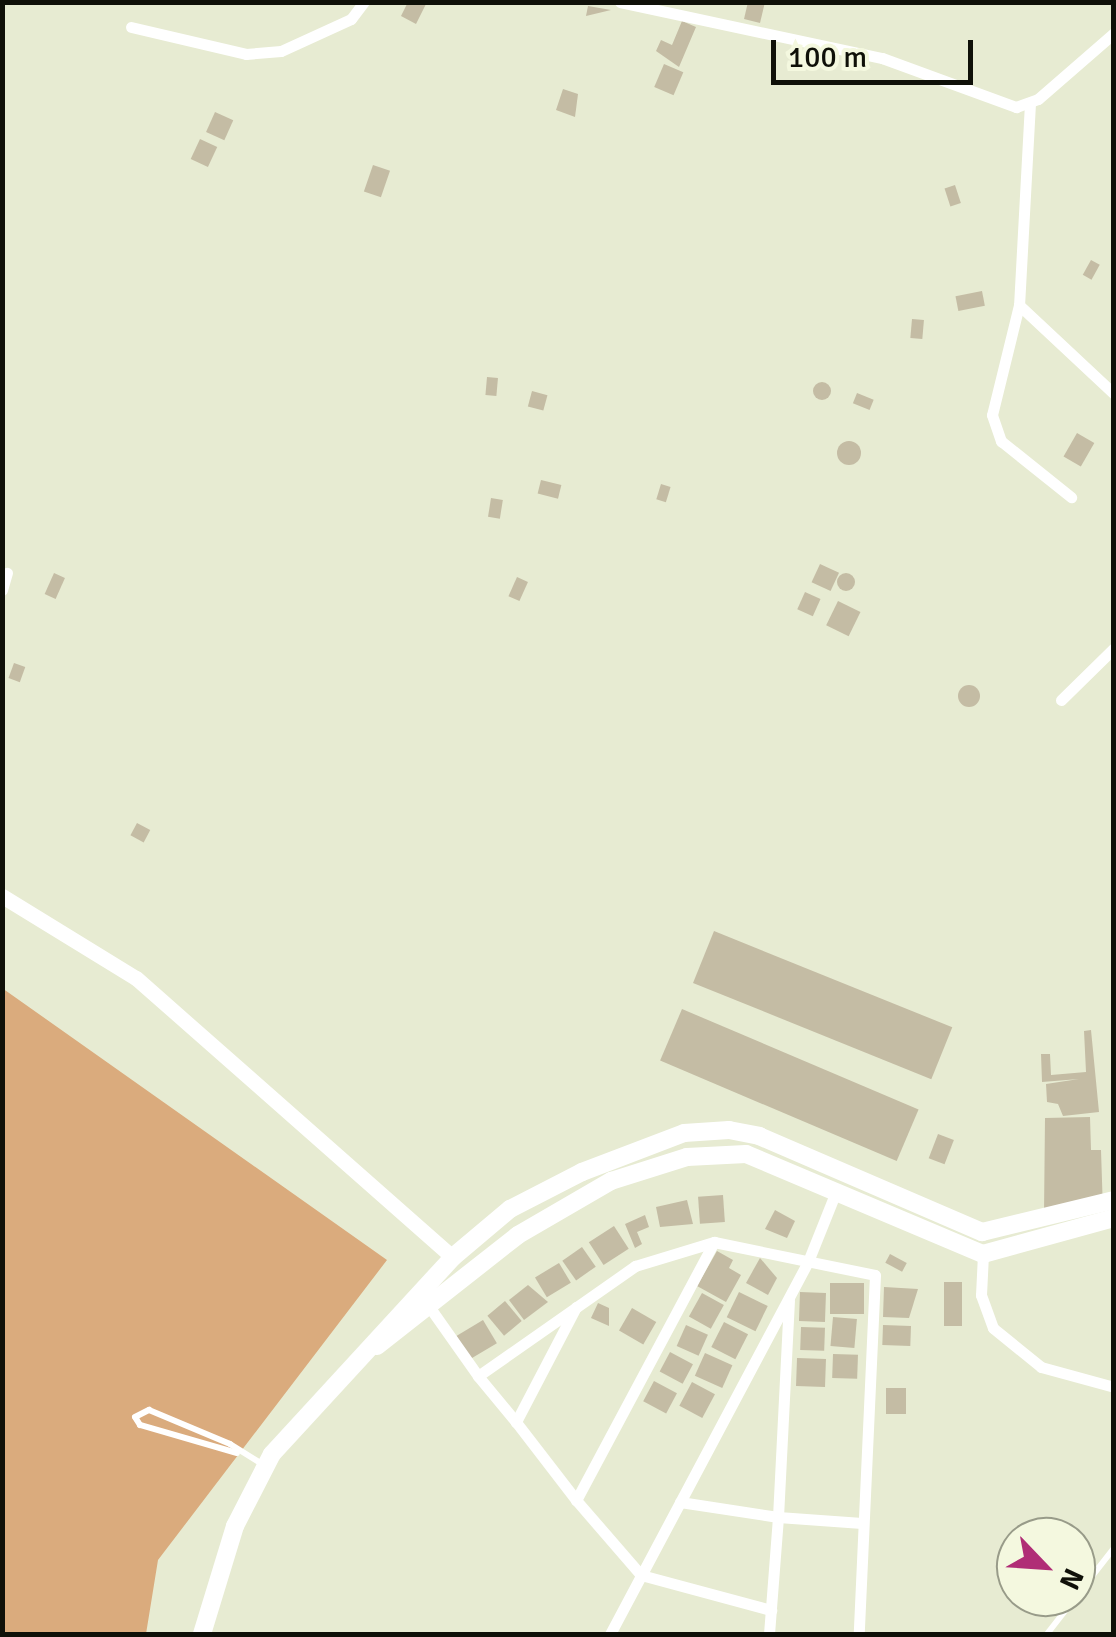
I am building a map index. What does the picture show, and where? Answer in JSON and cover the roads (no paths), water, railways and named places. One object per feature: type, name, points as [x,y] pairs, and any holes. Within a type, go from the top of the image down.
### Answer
[{"type":"main road","points":[[202,1634],[235,1526],[265,1466],[453,1257],[510,1209],[627,1151],[684,1133],[759,1136],[982,1232],[1114,1200]]},
{"type":"main road","points":[[364,1354],[518,1235],[596,1190],[687,1157],[746,1154],[984,1254],[1114,1218]]},
{"type":"street","points":[[130,28],[246,54],[281,51],[351,19],[364,2]]},
{"type":"street","points":[[620,2],[882,58],[1016,108],[1030,103],[1114,33]]},
{"type":"street","points":[[1030,103],[1019,305],[994,430],[1072,497]]},
{"type":"street","points":[[1019,305],[1114,394]]},
{"type":"street","points":[[2,590],[7,573]]},
{"type":"street","points":[[1061,700],[1114,648]]},
{"type":"street","points":[[2,896],[136,978],[453,1257]]},
{"type":"street","points":[[610,1634],[808,1259],[837,1189]]},
{"type":"street","points":[[576,1500],[714,1242]]},
{"type":"street","points":[[478,1376],[635,1266],[714,1242],[875,1274],[860,1634]]},
{"type":"street","points":[[984,1254],[981,1296],[993,1328],[1041,1367],[1114,1386]]},
{"type":"street","points":[[769,1634],[789,1296]]},
{"type":"street","points":[[428,1304],[478,1376],[641,1576],[771,1610]]},
{"type":"street","points":[[516,1422],[578,1304]]},
{"type":"street","points":[[680,1502],[778,1518],[862,1523]]},
{"type":"lane","points":[[237,1453],[230,1444],[150,1410],[135,1417],[157,1431],[237,1453],[265,1466]]},
{"type":"lane","points":[[1047,1634],[1114,1548]]}]
